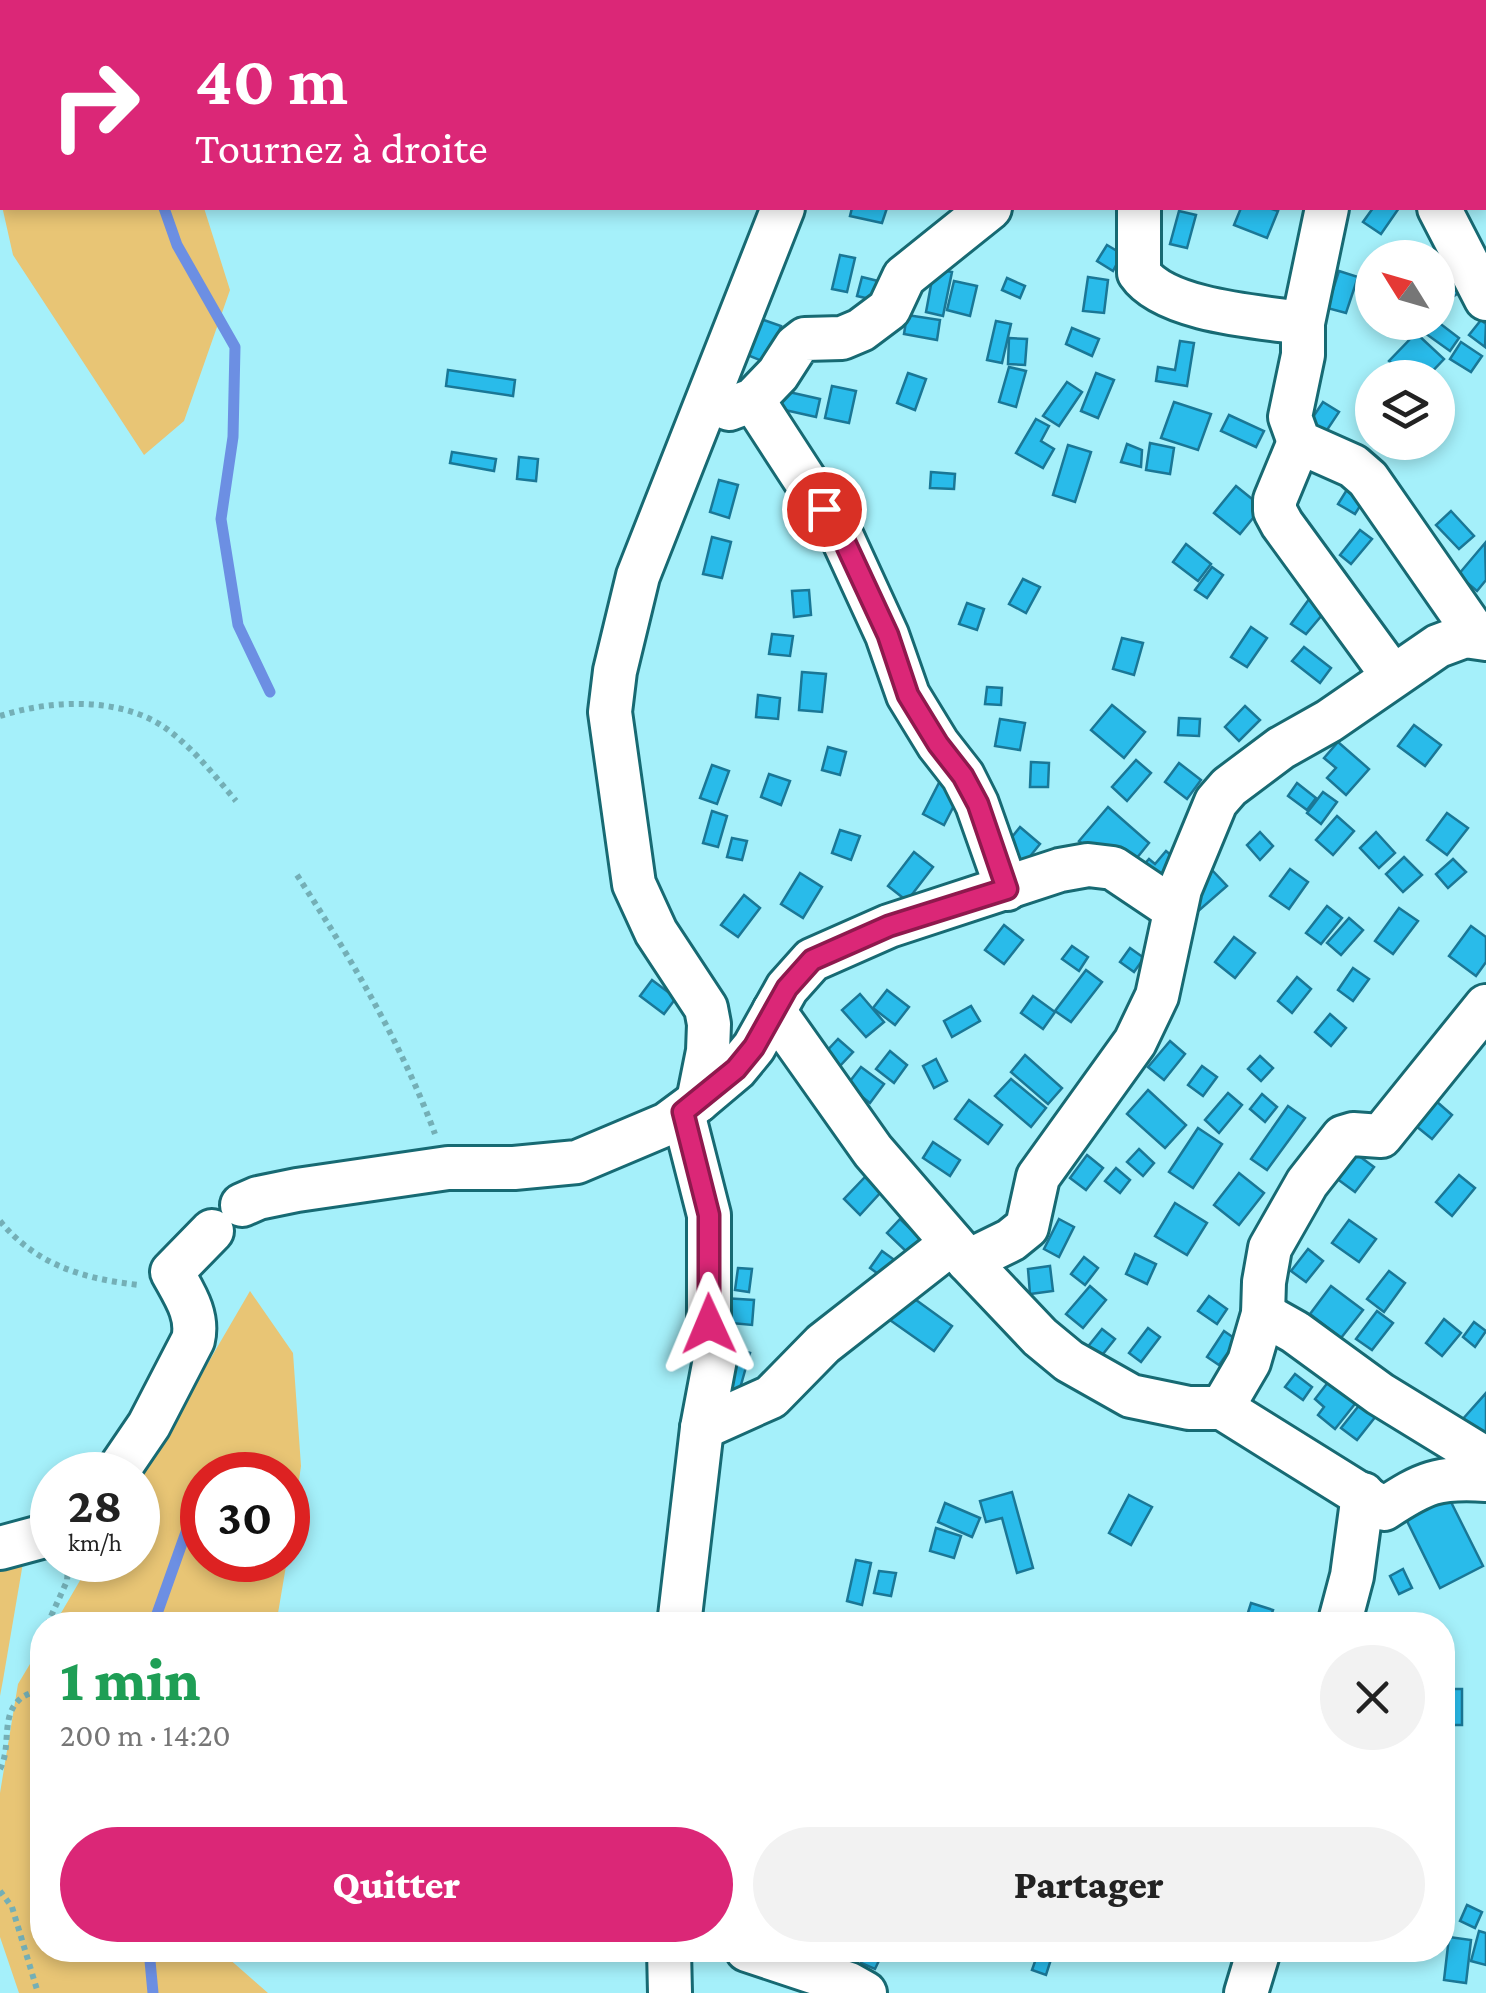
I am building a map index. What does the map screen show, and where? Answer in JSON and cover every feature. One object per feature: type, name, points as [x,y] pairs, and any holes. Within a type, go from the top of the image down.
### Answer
[{"type":"street","points":[[680,1612],[702,1428],[715,1359],[709,1324],[709,1215],[690,1107],[708,1052],[709,1024],[706,1008],[656,932],[634,884],[610,712],[615,671],[638,576],[782,210]]},
{"type":"street","points":[[701,420],[754,400],[805,339],[842,338],[861,330],[888,309],[904,277],[988,210]]},
{"type":"street","points":[[1139,210],[1139,272],[1150,286],[1188,302],[1303,323]]},
{"type":"street","points":[[702,1428],[771,1397],[822,1344],[960,1252],[1011,1240],[1027,1227],[1038,1177],[1135,1042],[1157,996],[1174,909],[1204,827],[1228,786],[1438,646],[1482,637],[1368,479],[1353,466],[1300,442],[1290,418],[1303,354],[1303,323],[1327,210]]},
{"type":"street","points":[[1440,210],[1486,300]]},
{"type":"street","points":[[754,400],[842,536],[888,635],[908,695],[978,804],[1007,889]]},
{"type":"street","points":[[1300,442],[1275,500],[1275,511],[1392,675]]},
{"type":"street","points":[[130,1452],[148,1426],[196,1327],[172,1272],[227,1218],[258,1198],[448,1168],[514,1168],[577,1162],[667,1124],[736,1069],[754,1047],[787,988],[812,960],[889,926],[1060,870],[1100,865],[1113,868],[1174,909]]},
{"type":"street","points":[[1222,1408],[1249,1362],[1264,1314],[1270,1248],[1307,1183],[1344,1137],[1381,1136],[1486,1006]]},
{"type":"street","points":[[774,1010],[873,1151],[960,1252],[1069,1361],[1131,1396],[1190,1408],[1222,1408],[1384,1509],[1407,1494],[1446,1478],[1486,1480]]},
{"type":"street","points":[[1264,1314],[1380,1394],[1486,1459]]},
{"type":"street","points":[[1342,1612],[1352,1576],[1363,1494]]},
{"type":"street","points":[[0,1548],[30,1540]]},
{"type":"street","points":[[670,1962],[670,1993]]},
{"type":"street","points":[[783,1962],[865,1993]]},
{"type":"street","points":[[1246,1993],[1255,1962]]},
{"type":"path","points":[[0,716],[95,704],[135,714],[170,731],[236,801]]},
{"type":"path","points":[[297,875],[340,942],[417,1086],[448,1168]]},
{"type":"path","points":[[0,1221],[15,1240],[55,1266],[94,1279],[152,1286],[172,1272]]},
{"type":"path","points":[[54,1612],[68,1582]]},
{"type":"path","points":[[0,1769],[5,1760],[7,1719],[19,1699],[30,1694]]},
{"type":"path","points":[[0,1891],[12,1908],[38,1993]]},
{"type":"shaded area","points":[[2,210],[205,210],[230,290],[184,421],[144,455],[13,255]]},
{"type":"shaded area","points":[[250,1291],[293,1353],[300,1452],[180,1452],[180,1582],[283,1582],[278,1612],[62,1612],[79,1582],[160,1582],[160,1452],[156,1452]]},
{"type":"shaded area","points":[[25,1551],[3,1680],[0,1696],[0,1558]]},
{"type":"shaded area","points":[[30,1664],[30,1962],[233,1962],[268,1993],[19,1993],[0,1937],[0,1793],[18,1684]]},
{"type":"building","points":[[852,210],[886,210],[882,223],[850,216]]},
{"type":"building","points":[[1240,210],[1278,211],[1267,238],[1234,225]]},
{"type":"building","points":[[1372,210],[1398,210],[1381,234],[1363,222]]},
{"type":"building","points":[[1179,211],[1196,215],[1187,248],[1170,244]]},
{"type":"building","points":[[1107,245],[1122,254],[1113,271],[1097,261]]},
{"type":"building","points":[[840,255],[855,258],[847,292],[832,289]]},
{"type":"building","points":[[934,269],[952,272],[943,316],[926,312]]},
{"type":"building","points":[[1339,271],[1355,276],[1346,313],[1327,308]]},
{"type":"building","points":[[862,277],[878,281],[874,300],[857,296]]},
{"type":"building","points":[[1088,277],[1108,280],[1104,313],[1083,311]]},
{"type":"building","points":[[1455,277],[1463,290],[1455,295]]},
{"type":"building","points":[[1007,278],[1025,286],[1020,298],[1002,290]]},
{"type":"building","points":[[954,281],[977,286],[970,316],[947,310]]},
{"type":"building","points":[[907,315],[940,320],[937,340],[904,334]]},
{"type":"building","points":[[758,318],[781,326],[767,363],[745,354]]},
{"type":"building","points":[[1481,320],[1486,324],[1485,347],[1469,335]]},
{"type":"building","points":[[996,321],[1011,324],[1002,363],[987,360]]},
{"type":"building","points":[[1072,328],[1099,339],[1092,356],[1066,344]]},
{"type":"building","points":[[1455,335],[1459,338],[1450,351],[1435,340],[1455,340]]},
{"type":"building","points":[[1009,338],[1027,339],[1025,365],[1008,364]]},
{"type":"building","points":[[1409,340],[1424,340],[1444,359],[1443,360],[1390,360]]},
{"type":"building","points":[[1180,341],[1194,343],[1187,386],[1156,381],[1158,367],[1175,370]]},
{"type":"building","points":[[1461,342],[1482,356],[1471,372],[1450,359]]},
{"type":"building","points":[[1009,367],[1026,371],[1016,407],[999,402]]},
{"type":"building","points":[[448,370],[515,380],[513,396],[446,386]]},
{"type":"building","points":[[908,373],[926,379],[915,410],[897,403]]},
{"type":"building","points":[[1096,373],[1114,380],[1098,418],[1081,411]]},
{"type":"building","points":[[1067,382],[1082,392],[1059,426],[1043,416]]},
{"type":"building","points":[[832,386],[856,391],[849,423],[825,418]]},
{"type":"building","points":[[780,390],[820,399],[816,417],[776,408]]},
{"type":"building","points":[[1174,402],[1211,414],[1198,450],[1161,438]]},
{"type":"building","points":[[1323,402],[1339,412],[1323,436],[1307,426]]},
{"type":"building","points":[[1229,415],[1264,431],[1256,447],[1221,431]]},
{"type":"building","points":[[1036,419],[1049,426],[1041,441],[1054,449],[1043,468],[1016,453]]},
{"type":"building","points":[[1150,443],[1174,448],[1170,474],[1146,470]]},
{"type":"building","points":[[1127,444],[1142,450],[1141,467],[1121,462]]},
{"type":"building","points":[[1068,445],[1091,452],[1075,502],[1053,495]]},
{"type":"building","points":[[452,452],[496,459],[494,471],[450,463]]},
{"type":"building","points":[[519,457],[538,459],[536,481],[517,479]]},
{"type":"building","points":[[931,472],[955,474],[954,489],[930,488]]},
{"type":"building","points":[[719,480],[738,485],[729,518],[710,512]]},
{"type":"building","points":[[1353,480],[1370,490],[1355,514],[1338,504]]},
{"type":"building","points":[[1236,486],[1262,507],[1240,534],[1214,513]]},
{"type":"building","points":[[1451,511],[1474,536],[1459,549],[1436,525]]},
{"type":"building","points":[[1360,530],[1372,539],[1351,564],[1340,555]]},
{"type":"building","points":[[712,537],[731,542],[722,578],[703,574]]},
{"type":"building","points":[[1485,543],[1486,580],[1477,591],[1458,575]]},
{"type":"building","points":[[1186,544],[1211,564],[1198,581],[1173,562]]},
{"type":"building","points":[[1212,567],[1223,575],[1207,598],[1195,590]]},
{"type":"building","points":[[1023,579],[1040,587],[1026,613],[1009,604]]},
{"type":"building","points":[[809,590],[811,615],[794,617],[792,591]]},
{"type":"building","points":[[1312,595],[1328,608],[1306,634],[1291,624]]},
{"type":"building","points":[[967,603],[984,609],[977,630],[959,624]]},
{"type":"building","points":[[1251,627],[1267,638],[1247,667],[1231,657]]},
{"type":"building","points":[[772,634],[793,636],[790,656],[769,654]]},
{"type":"building","points":[[1122,638],[1143,643],[1134,675],[1113,669]]},
{"type":"building","points":[[1304,647],[1331,668],[1320,683],[1292,661]]},
{"type":"building","points":[[802,672],[826,674],[822,712],[799,710]]},
{"type":"building","points":[[987,687],[1002,688],[1001,705],[985,704]]},
{"type":"building","points":[[758,695],[780,698],[778,719],[756,717]]},
{"type":"building","points":[[1112,705],[1145,732],[1124,758],[1091,730]]},
{"type":"building","points":[[1245,706],[1260,720],[1239,741],[1225,727]]},
{"type":"building","points":[[1179,718],[1200,719],[1199,736],[1178,735]]},
{"type":"building","points":[[1000,719],[1025,723],[1020,750],[995,746]]},
{"type":"building","points":[[1414,725],[1441,745],[1425,766],[1398,746]]},
{"type":"building","points":[[1338,742],[1369,769],[1346,795],[1327,778],[1336,768],[1324,758]]},
{"type":"building","points":[[828,747],[846,752],[840,775],[822,770]]},
{"type":"building","points":[[1136,760],[1151,773],[1127,801],[1112,787]]},
{"type":"building","points":[[1031,762],[1049,763],[1048,787],[1030,787]]},
{"type":"building","points":[[1179,763],[1201,780],[1187,799],[1165,782]]},
{"type":"building","points":[[712,765],[729,771],[717,804],[700,798]]},
{"type":"building","points":[[769,774],[790,781],[781,805],[761,797]]},
{"type":"building","points":[[942,777],[963,788],[944,825],[923,814]]},
{"type":"building","points":[[1297,783],[1316,798],[1307,810],[1288,796]]},
{"type":"building","points":[[1323,792],[1337,802],[1321,824],[1307,813]]},
{"type":"building","points":[[1108,807],[1149,843],[1136,859],[1122,848],[1107,865],[1079,841]]},
{"type":"building","points":[[712,811],[727,816],[718,847],[703,843]]},
{"type":"building","points":[[1447,813],[1468,828],[1447,855],[1427,840]]},
{"type":"building","points":[[1337,816],[1354,831],[1333,855],[1316,840]]},
{"type":"building","points":[[1020,827],[1040,844],[1019,870],[999,853]]},
{"type":"building","points":[[840,830],[860,836],[851,860],[832,853]]},
{"type":"building","points":[[1260,832],[1273,846],[1260,860],[1247,845]]},
{"type":"building","points":[[1376,832],[1395,853],[1379,868],[1360,848]]},
{"type":"building","points":[[732,838],[747,841],[742,860],[727,857]]},
{"type":"building","points":[[1166,851],[1177,860],[1156,885],[1139,870],[1149,859],[1155,864]]},
{"type":"building","points":[[914,852],[933,867],[907,901],[888,886]]},
{"type":"building","points":[[1404,857],[1422,875],[1403,892],[1386,874]]},
{"type":"building","points":[[1453,859],[1466,872],[1448,888],[1436,874]]},
{"type":"building","points":[[1290,869],[1308,882],[1289,909],[1270,896]]},
{"type":"building","points":[[1212,870],[1227,886],[1196,913],[1182,897]]},
{"type":"building","points":[[800,873],[822,887],[803,918],[781,904]]},
{"type":"building","points":[[744,895],[760,908],[738,937],[721,925]]},
{"type":"building","points":[[1327,906],[1342,918],[1321,944],[1306,933]]},
{"type":"building","points":[[1399,908],[1418,921],[1393,954],[1375,941]]},
{"type":"building","points":[[1349,918],[1363,930],[1341,955],[1327,943]]},
{"type":"building","points":[[1004,925],[1023,940],[1004,964],[985,950]]},
{"type":"building","points":[[1471,926],[1486,937],[1486,962],[1476,976],[1449,956]]},
{"type":"building","points":[[1234,937],[1255,953],[1235,978],[1215,962]]},
{"type":"building","points":[[1072,946],[1088,957],[1079,971],[1062,959]]},
{"type":"building","points":[[1130,948],[1144,958],[1134,972],[1120,962]]},
{"type":"building","points":[[1353,968],[1369,979],[1353,1001],[1338,990]]},
{"type":"building","points":[[1086,970],[1102,982],[1071,1022],[1055,1011]]},
{"type":"building","points":[[1297,977],[1311,989],[1292,1013],[1278,1001]]},
{"type":"building","points":[[652,980],[676,998],[664,1014],[640,996]]},
{"type":"building","points":[[887,990],[909,1007],[895,1025],[873,1008]]},
{"type":"building","points":[[860,994],[884,1022],[866,1037],[842,1010]]},
{"type":"building","points":[[1033,996],[1055,1012],[1043,1029],[1021,1013]]},
{"type":"building","points":[[971,1006],[980,1021],[952,1037],[944,1021]]},
{"type":"building","points":[[1330,1014],[1346,1028],[1331,1046],[1315,1032]]},
{"type":"building","points":[[838,1039],[853,1052],[838,1068],[823,1055]]},
{"type":"building","points":[[1170,1041],[1185,1054],[1164,1080],[1148,1067]]},
{"type":"building","points":[[890,1051],[907,1065],[894,1083],[876,1069]]},
{"type":"building","points":[[1025,1055],[1062,1088],[1048,1104],[1011,1072]]},
{"type":"building","points":[[1260,1056],[1273,1068],[1261,1081],[1248,1069]]},
{"type":"building","points":[[936,1059],[947,1081],[934,1088],[923,1066]]},
{"type":"building","points":[[1202,1066],[1217,1077],[1203,1096],[1188,1085]]},
{"type":"building","points":[[861,1067],[884,1084],[870,1103],[847,1085]]},
{"type":"building","points":[[1011,1079],[1046,1108],[1031,1127],[995,1096]]},
{"type":"building","points":[[1148,1090],[1186,1125],[1165,1148],[1127,1114]]},
{"type":"building","points":[[1228,1093],[1242,1105],[1219,1133],[1205,1120]]},
{"type":"building","points":[[1262,1094],[1277,1107],[1265,1122],[1250,1109]]},
{"type":"building","points":[[969,1100],[1002,1125],[988,1144],[955,1119]]},
{"type":"building","points":[[1436,1101],[1452,1115],[1432,1139],[1416,1126]]},
{"type":"building","points":[[1288,1106],[1305,1118],[1267,1170],[1251,1159]]},
{"type":"building","points":[[1198,1128],[1222,1144],[1193,1188],[1169,1172]]},
{"type":"building","points":[[933,1142],[960,1160],[950,1176],[923,1158]]},
{"type":"building","points":[[1139,1149],[1154,1163],[1143,1176],[1127,1162]]},
{"type":"building","points":[[1355,1153],[1374,1167],[1355,1192],[1336,1178]]},
{"type":"building","points":[[1087,1155],[1103,1168],[1086,1190],[1070,1178]]},
{"type":"building","points":[[1116,1168],[1130,1180],[1120,1193],[1105,1181]]},
{"type":"building","points":[[1239,1173],[1264,1193],[1239,1225],[1214,1205]]},
{"type":"building","points":[[1459,1175],[1475,1188],[1452,1216],[1436,1202]]},
{"type":"building","points":[[865,1177],[881,1192],[860,1215],[844,1199]]},
{"type":"building","points":[[1175,1203],[1207,1223],[1187,1255],[1155,1236]]},
{"type":"building","points":[[900,1219],[924,1242],[911,1256],[887,1233]]},
{"type":"building","points":[[1059,1219],[1074,1227],[1059,1257],[1044,1249]]},
{"type":"building","points":[[1349,1220],[1376,1239],[1359,1262],[1332,1243]]},
{"type":"building","points":[[1308,1249],[1323,1261],[1306,1282],[1291,1271]]},
{"type":"building","points":[[882,1251],[900,1264],[888,1281],[870,1268]]},
{"type":"building","points":[[1135,1254],[1156,1264],[1147,1284],[1126,1274]]},
{"type":"building","points":[[1084,1257],[1098,1268],[1085,1285],[1071,1274]]},
{"type":"building","points":[[1050,1266],[1053,1291],[1030,1294],[1028,1269]]},
{"type":"building","points":[[738,1268],[752,1269],[749,1292],[735,1290]]},
{"type":"building","points":[[1389,1271],[1405,1283],[1384,1312],[1367,1299]]},
{"type":"building","points":[[1090,1286],[1106,1300],[1083,1328],[1066,1314]]},
{"type":"building","points":[[1331,1286],[1363,1310],[1341,1338],[1310,1314]]},
{"type":"building","points":[[905,1292],[952,1326],[934,1351],[887,1318]]},
{"type":"building","points":[[1209,1296],[1227,1309],[1217,1324],[1198,1311]]},
{"type":"building","points":[[723,1298],[754,1300],[752,1325],[721,1322]]},
{"type":"building","points":[[1377,1311],[1393,1323],[1372,1350],[1356,1339]]},
{"type":"building","points":[[1444,1319],[1461,1333],[1442,1356],[1426,1343]]},
{"type":"building","points":[[1474,1322],[1486,1331],[1475,1347],[1463,1337]]},
{"type":"building","points":[[1148,1328],[1160,1337],[1141,1362],[1129,1353]]},
{"type":"building","points":[[1102,1329],[1115,1339],[1095,1364],[1082,1354]]},
{"type":"building","points":[[1224,1331],[1237,1340],[1219,1365],[1207,1357]]},
{"type":"building","points":[[731,1348],[750,1353],[737,1399],[718,1393]]},
{"type":"building","points":[[1295,1374],[1312,1387],[1303,1400],[1285,1387]]},
{"type":"building","points":[[1329,1381],[1362,1395],[1335,1429],[1318,1415],[1324,1407],[1315,1399]]},
{"type":"building","points":[[1369,1393],[1384,1406],[1357,1440],[1341,1428]]},
{"type":"building","points":[[1486,1393],[1486,1430],[1480,1437],[1461,1421]]},
{"type":"building","points":[[1012,1492],[1033,1568],[1017,1573],[1002,1518],[986,1522],[980,1501]]},
{"type":"building","points":[[1129,1495],[1152,1507],[1131,1545],[1109,1533]]},
{"type":"building","points":[[1449,1498],[1483,1566],[1440,1588],[1406,1519]]},
{"type":"building","points":[[945,1503],[980,1518],[972,1537],[938,1522]]},
{"type":"building","points":[[936,1528],[961,1536],[954,1558],[930,1551]]},
{"type":"building","points":[[856,1560],[871,1563],[862,1605],[847,1601]]},
{"type":"building","points":[[1403,1569],[1412,1588],[1399,1594],[1390,1576]]},
{"type":"building","points":[[879,1571],[896,1573],[891,1596],[874,1593]]},
{"type":"building","points":[[1251,1603],[1273,1610],[1272,1612],[1248,1612]]},
{"type":"building","points":[[1455,1689],[1462,1689],[1462,1725],[1455,1725]]},
{"type":"building","points":[[1467,1905],[1482,1912],[1475,1928],[1460,1921]]},
{"type":"building","points":[[1479,1931],[1486,1933],[1486,1965],[1471,1961]]},
{"type":"building","points":[[1455,1938],[1471,1940],[1466,1983],[1444,1980],[1446,1962],[1455,1962]]},
{"type":"building","points":[[861,1962],[878,1962],[875,1969]]},
{"type":"building","points":[[1035,1962],[1050,1962],[1046,1975],[1032,1970]]},
{"type":"waterway","points":[[165,210],[177,245],[235,347],[233,437],[221,519],[238,625],[270,692]]},
{"type":"waterway","points":[[158,1612],[180,1549]]},
{"type":"waterway","points":[[150,1962],[153,1993]]},
{"type":"route","points":[[709,1324],[709,1215],[683,1112],[736,1069],[754,1047],[787,988],[812,960],[889,926],[1007,889],[978,804],[908,695],[888,635],[842,536],[824,509]]}]
